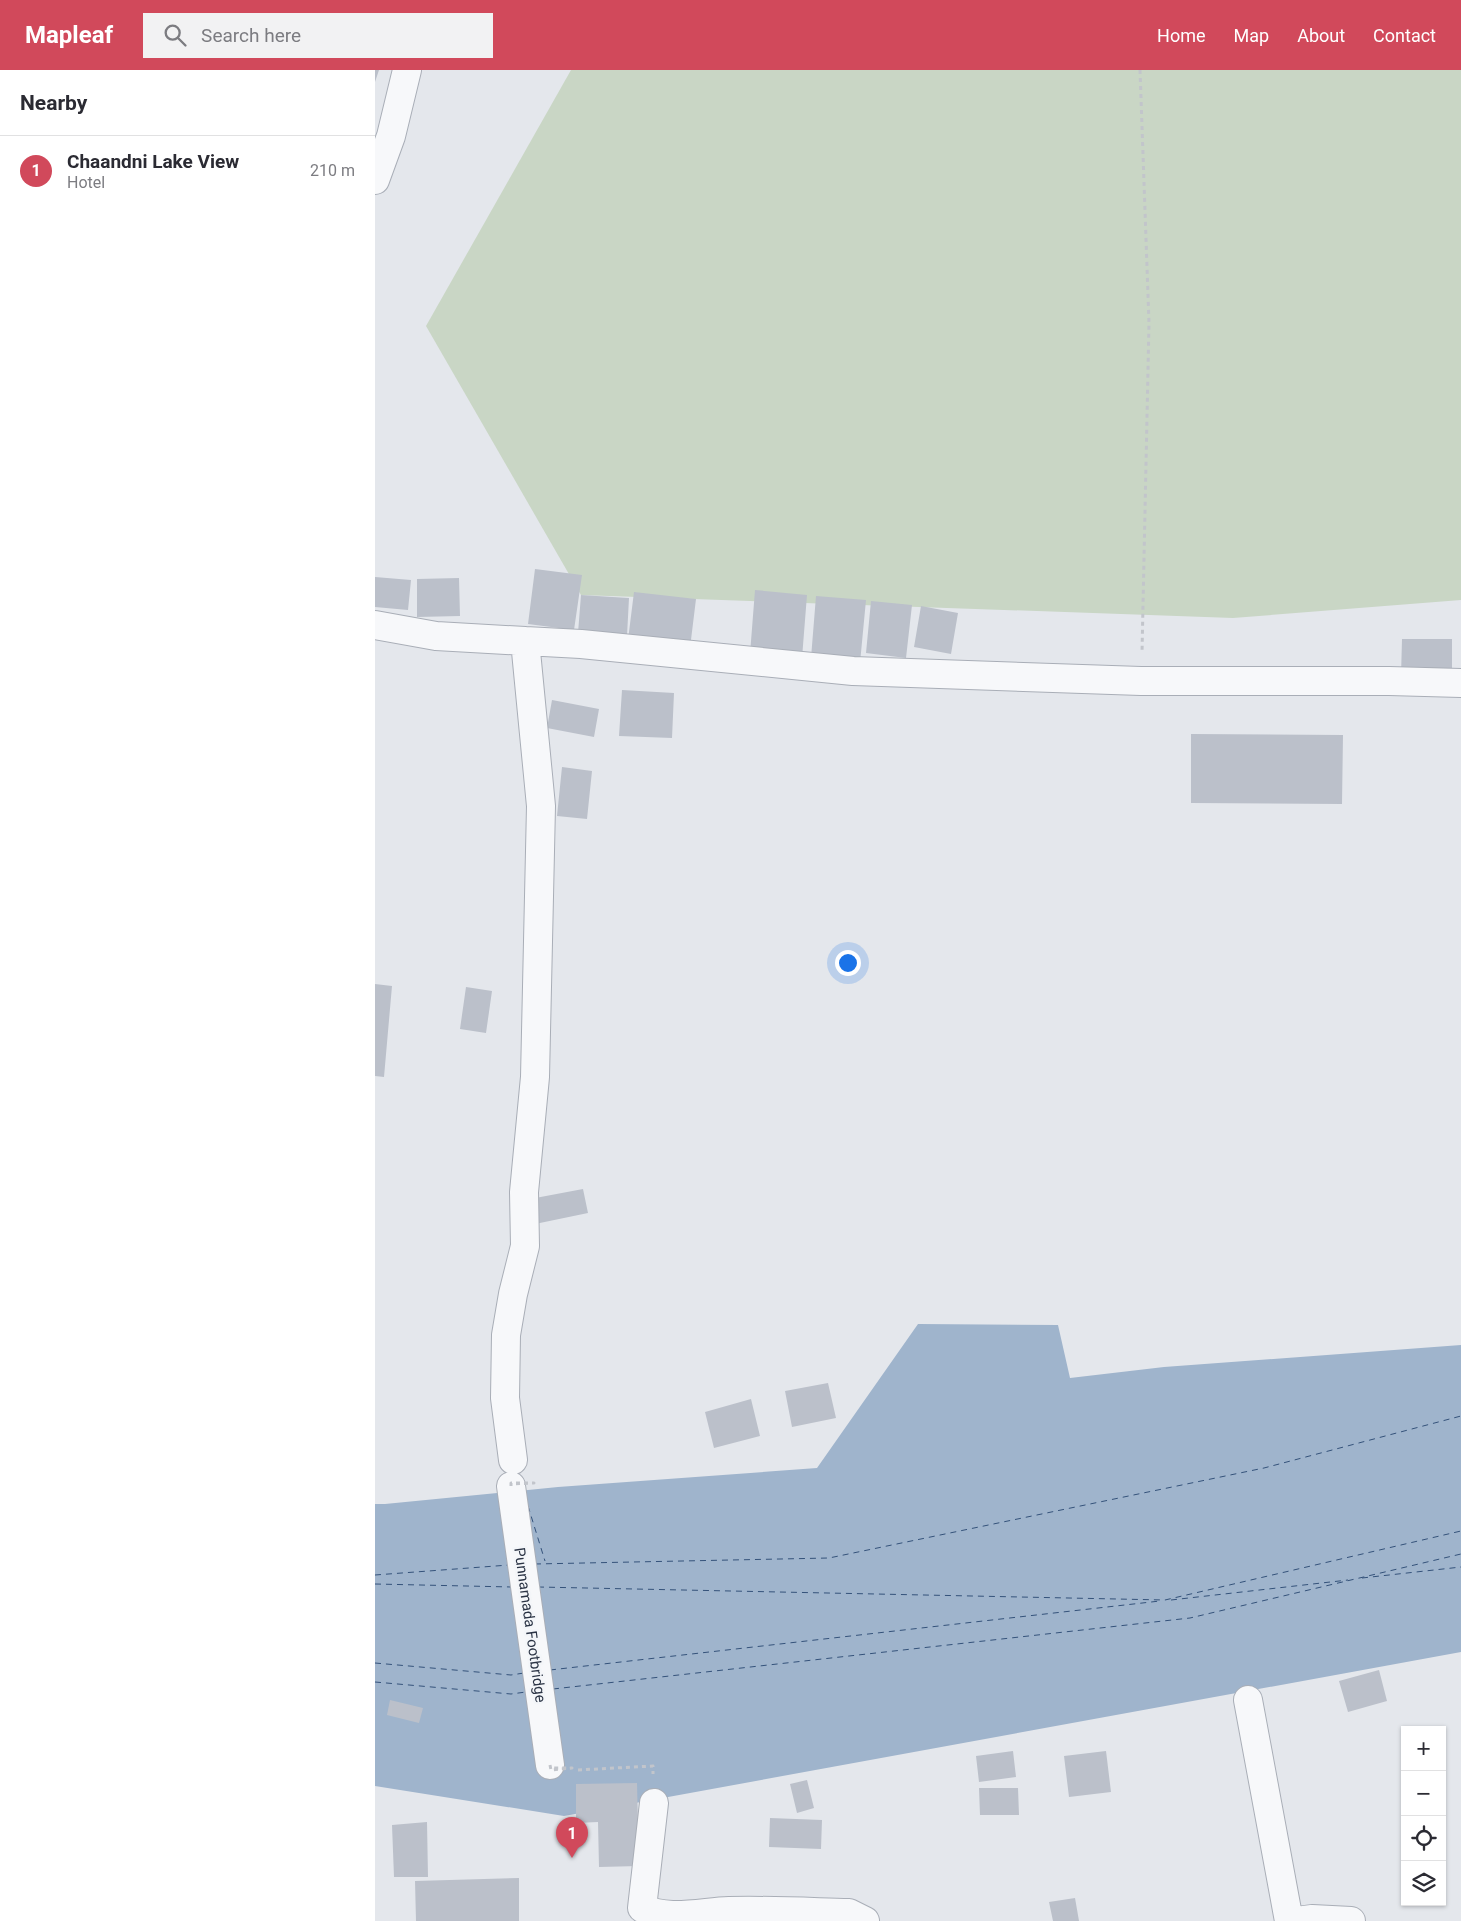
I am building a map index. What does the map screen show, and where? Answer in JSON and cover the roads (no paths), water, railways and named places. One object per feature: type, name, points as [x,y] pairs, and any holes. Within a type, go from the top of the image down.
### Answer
[{"type":"street","points":[[375,180],[391,136],[407,70]]},
{"type":"street","points":[[375,625],[436,636],[581,644],[853,671],[1141,681],[1389,681],[1461,684]]},
{"type":"street","name":"Punnamada Footbridge","points":[[525,641],[541,815],[535,1077],[524,1192],[525,1246],[513,1294],[506,1335],[505,1398],[512,1477],[550,1766]]},
{"type":"street","points":[[1248,1700],[1289,1921]]},
{"type":"street","points":[[654,1804],[642,1908],[652,1914],[680,1915],[728,1911],[849,1913],[865,1921]]},
{"type":"street","points":[[1297,1921],[1312,1918],[1351,1921]]},
{"type":"water","points":[[918,1324],[1058,1325],[1070,1378],[1164,1367],[1461,1345],[1461,1652],[564,1816],[375,1786],[375,1504],[558,1487],[817,1468]]},
{"type":"place","name":"Chaandni Lake View","points":[[572,1858]]}]
